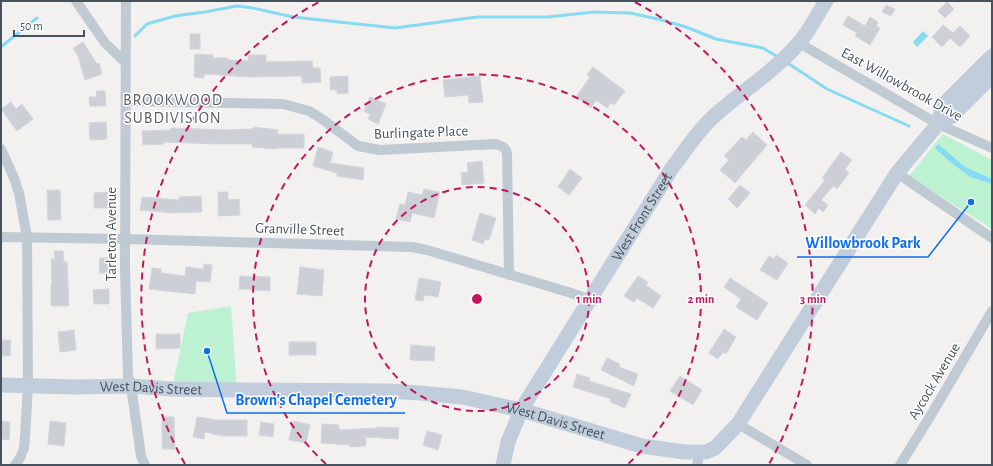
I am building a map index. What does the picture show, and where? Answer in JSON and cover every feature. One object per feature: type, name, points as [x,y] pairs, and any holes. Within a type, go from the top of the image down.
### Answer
[{"type":"street","points":[[76,1],[105,42],[125,62]]},
{"type":"street","name":"Tarleton Avenue","points":[[126,1],[125,269],[128,376],[131,386],[141,456],[145,465]]},
{"type":"street","name":"West Front Street","points":[[503,465],[508,442],[521,410],[590,302],[672,168],[692,139],[712,118],[772,69],[795,48],[826,1]]},
{"type":"street","name":"East Willowbrook Drive","points":[[795,48],[938,124],[992,148]]},
{"type":"street","name":"West Davis Street","points":[[938,124],[943,105],[992,56]]},
{"type":"street","name":"West Davis Street","points":[[1,385],[388,391],[462,397],[521,410],[642,446],[684,452],[698,458],[715,448],[738,424],[897,173],[938,124],[952,116],[992,76]]},
{"type":"street","name":"Burlingate Place","points":[[126,101],[283,104],[315,115],[354,144],[367,149],[380,150],[496,144],[502,146],[506,149],[507,154],[509,275]]},
{"type":"street","points":[[1,149],[19,193],[27,237],[28,386],[24,448],[15,465]]},
{"type":"street","points":[[897,173],[992,238]]},
{"type":"street","name":"Granville Street","points":[[1,237],[412,247],[568,292],[580,296],[590,302]]},
{"type":"street","name":"Aycock Avenue","points":[[900,465],[992,311]]},
{"type":"street","points":[[738,424],[807,465]]},
{"type":"green space","points":[[943,134],[992,160],[992,229],[909,176]]},
{"type":"green space","points":[[231,306],[237,390],[172,389],[188,313]]},
{"type":"water","points":[[923,31],[928,36],[917,47],[913,42]]},
{"type":"water","points":[[938,144],[965,167],[992,179],[992,184],[970,177],[935,148]]},
{"type":"building","points":[[947,2],[954,9],[945,18],[938,11]]},
{"type":"building","points":[[886,5],[895,9],[891,16],[882,12]]},
{"type":"building","points":[[848,16],[865,26],[870,17],[878,22],[876,26],[880,28],[870,45],[855,36],[857,33],[843,25]]},
{"type":"building","points":[[943,25],[953,33],[960,26],[970,36],[960,47],[950,38],[942,47],[932,37]]},
{"type":"building","points":[[190,34],[200,34],[200,49],[190,49]]},
{"type":"building","points":[[83,42],[97,64],[99,63],[102,74],[85,80],[78,56],[73,48]]},
{"type":"building","points":[[195,54],[213,55],[213,58],[228,58],[227,60],[248,61],[248,55],[266,55],[266,62],[312,61],[313,68],[320,68],[321,82],[302,83],[302,76],[248,77],[204,74],[204,78],[194,77]]},
{"type":"building","points":[[593,67],[625,91],[614,105],[611,103],[607,108],[596,100],[591,108],[576,97],[590,77],[587,75]]},
{"type":"building","points":[[348,76],[348,93],[337,94],[337,90],[330,90],[330,77]]},
{"type":"building","points":[[480,76],[483,102],[469,103],[468,95],[445,97],[443,80]]},
{"type":"building","points":[[96,91],[105,91],[106,106],[90,106],[89,97],[97,97]]},
{"type":"building","points":[[370,97],[386,104],[378,124],[368,119],[370,114],[364,111]]},
{"type":"building","points":[[11,102],[16,109],[22,104],[33,119],[17,131],[1,109]]},
{"type":"building","points":[[106,122],[107,139],[90,140],[89,123]]},
{"type":"building","points":[[254,127],[278,130],[277,134],[304,134],[304,148],[276,149],[252,147],[252,144],[163,142],[164,144],[143,145],[142,131],[171,130],[171,128],[226,130],[254,129]]},
{"type":"building","points":[[753,132],[767,145],[735,183],[720,170],[729,160],[724,156],[742,137],[746,140]]},
{"type":"building","points":[[318,147],[333,152],[330,163],[364,168],[363,180],[337,176],[337,173],[313,166]]},
{"type":"building","points":[[841,152],[852,160],[845,169],[849,173],[837,189],[833,186],[821,200],[828,205],[823,212],[819,208],[815,214],[805,205],[825,180],[822,178]]},
{"type":"building","points":[[482,161],[484,183],[462,185],[461,173],[468,172],[467,163]]},
{"type":"building","points":[[570,169],[582,178],[569,195],[558,187]]},
{"type":"building","points":[[740,185],[750,193],[737,208],[728,199]]},
{"type":"building","points":[[424,189],[440,192],[434,218],[412,213],[410,222],[396,219],[400,204],[405,205],[408,192],[422,195]]},
{"type":"building","points":[[47,190],[60,190],[61,220],[48,220]]},
{"type":"building","points":[[111,192],[111,208],[94,208],[94,193]]},
{"type":"building","points":[[218,192],[228,192],[228,200],[239,199],[240,215],[218,216]]},
{"type":"building","points":[[201,196],[202,212],[172,213],[140,210],[142,197],[179,200],[179,197]]},
{"type":"building","points":[[480,213],[496,218],[489,240],[485,239],[483,244],[472,240]]},
{"type":"building","points":[[54,251],[63,251],[64,262],[67,262],[69,306],[51,306],[51,259],[55,259]]},
{"type":"building","points":[[776,255],[788,263],[777,280],[760,270],[769,256],[774,259]]},
{"type":"building","points":[[100,258],[109,258],[109,273],[99,273]]},
{"type":"building","points":[[204,264],[212,265],[210,282],[196,281],[195,294],[149,289],[152,268],[161,269],[161,273],[185,276],[186,267],[203,269]]},
{"type":"building","points":[[300,267],[324,270],[322,296],[297,294]]},
{"type":"building","points":[[240,276],[270,277],[270,291],[239,289]]},
{"type":"building","points":[[638,276],[648,282],[646,285],[661,296],[653,308],[637,298],[634,302],[624,296]]},
{"type":"building","points":[[419,278],[441,282],[438,297],[424,295],[423,301],[415,300]]},
{"type":"building","points":[[730,278],[768,303],[757,320],[736,307],[741,299],[724,287]]},
{"type":"building","points":[[109,289],[109,304],[94,304],[93,290]]},
{"type":"building","points":[[724,329],[736,337],[726,354],[723,352],[718,359],[709,353]]},
{"type":"building","points":[[74,330],[76,350],[60,352],[58,332]]},
{"type":"building","points":[[156,334],[180,334],[180,348],[156,349]]},
{"type":"building","points":[[1,340],[11,340],[10,356],[1,356]]},
{"type":"building","points":[[289,342],[316,342],[316,355],[289,355]]},
{"type":"building","points":[[411,345],[435,347],[434,361],[410,360]]},
{"type":"building","points":[[607,358],[620,364],[619,367],[638,374],[634,386],[601,370]]},
{"type":"building","points":[[577,374],[590,378],[589,381],[631,394],[625,408],[610,402],[611,399],[573,387]]},
{"type":"building","points":[[680,376],[702,390],[693,405],[670,391]]},
{"type":"building","points":[[162,417],[174,417],[175,449],[162,449]]},
{"type":"building","points":[[197,417],[217,420],[247,420],[247,436],[223,436],[205,432],[204,439],[193,437]]},
{"type":"building","points":[[1,421],[10,422],[9,440],[1,439]]},
{"type":"building","points":[[50,421],[66,423],[64,446],[48,444]]},
{"type":"building","points":[[293,421],[310,425],[306,443],[289,440]]},
{"type":"building","points":[[261,422],[274,424],[273,437],[259,435]]},
{"type":"building","points":[[322,424],[339,425],[339,430],[376,427],[399,428],[398,439],[366,437],[366,446],[350,447],[350,445],[321,443]]},
{"type":"building","points":[[427,431],[442,435],[438,450],[423,445]]},
{"type":"waterway","points":[[135,36],[147,24],[175,16],[237,6],[293,17],[395,28],[477,17],[548,17],[594,12],[630,13],[686,27],[716,39],[763,48],[778,57]]},
{"type":"waterway","points":[[1,47],[37,18]]},
{"type":"waterway","points":[[786,62],[827,89],[909,126]]},
{"type":"place","name":"Willowbrook Park","points":[[971,202]]},
{"type":"place","name":"Brown's Chapel Cemetery","points":[[207,351]]},
{"type":"district","name":"BROOKWOOD SUBDIVISION","points":[[173,108]]}]
